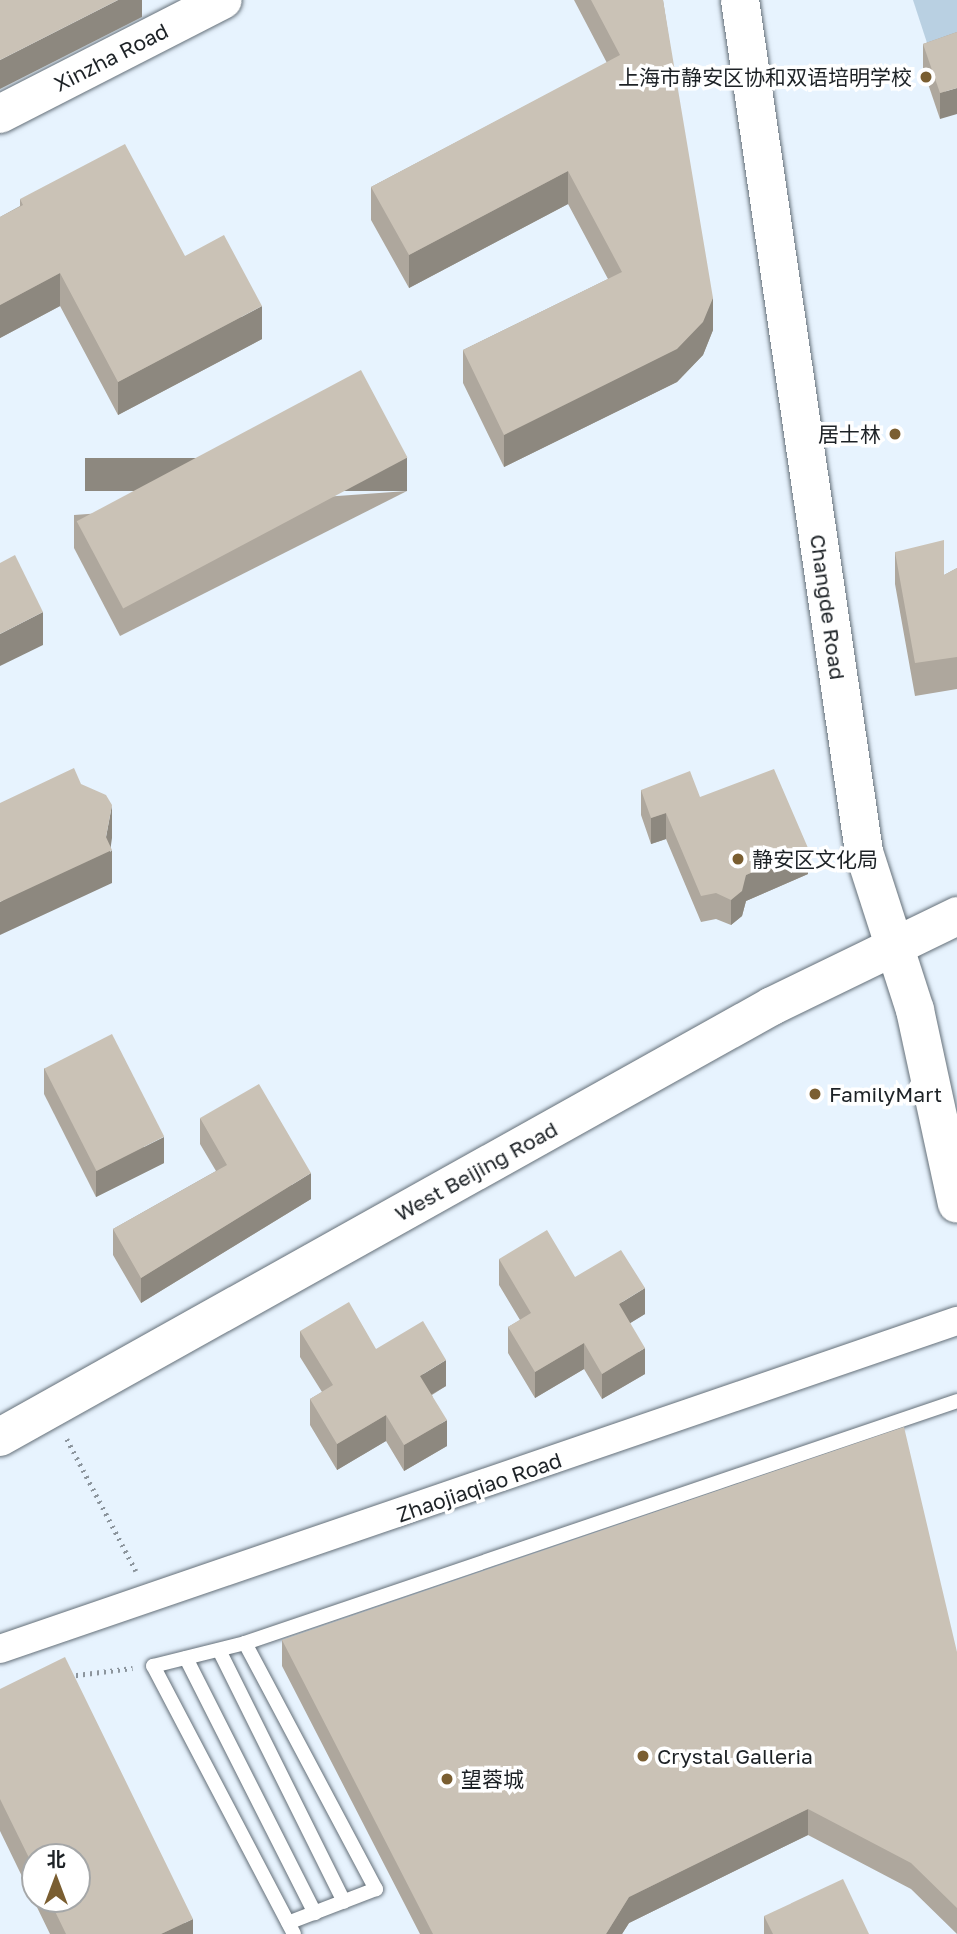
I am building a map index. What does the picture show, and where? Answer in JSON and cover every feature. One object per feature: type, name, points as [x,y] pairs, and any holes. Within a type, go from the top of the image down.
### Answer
[{"type":"main road","name":"Xinzha Road","points":[[0,114],[223,0]]},
{"type":"main road","name":"Changde Road","points":[[740,0],[864,852],[924,1042],[957,1204]]},
{"type":"main road","name":"West Beijing Road","points":[[0,1437],[772,1006],[957,916]]},
{"type":"street","name":"Zhaojiaqiao Road","points":[[0,1649],[957,1321]]},
{"type":"lane","points":[[245,1643],[376,1889],[315,1913],[291,1928],[153,1666],[245,1643],[957,1401]]},
{"type":"lane","points":[[219,1650],[344,1902]]},
{"type":"lane","points":[[186,1658],[315,1913]]},
{"type":"path","points":[[51,1408],[149,1597]]},
{"type":"path","points":[[58,1677],[153,1666]]},
{"type":"shaded area","points":[[913,0],[957,0],[957,39],[929,49]]},
{"type":"building","points":[[0,0],[118,0],[0,60]]},
{"type":"building","points":[[591,0],[663,0],[713,298],[703,322],[677,349],[504,435],[463,350],[622,272],[568,171],[409,255],[371,187],[620,55]]},
{"type":"building","points":[[957,32],[957,88],[940,93],[923,44]]},
{"type":"building","points":[[125,144],[185,256],[224,235],[262,306],[118,382],[60,273],[0,305],[0,217],[23,205],[20,199]]},
{"type":"building","points":[[361,370],[407,457],[123,609],[77,521]]},
{"type":"building","points":[[944,540],[944,575],[957,568],[957,657],[915,663],[895,552]]},
{"type":"building","points":[[15,555],[43,612],[0,634],[0,563]]},
{"type":"building","points":[[74,768],[81,784],[106,795],[112,805],[106,837],[112,850],[0,902],[0,803]]},
{"type":"building","name":"静安区文化局","points":[[774,769],[808,848],[746,875],[742,891],[731,900],[716,893],[701,896],[666,813],[651,818],[641,790],[690,771],[700,797]]},
{"type":"building","points":[[112,1034],[164,1136],[96,1171],[44,1069]]},
{"type":"building","points":[[259,1084],[311,1173],[141,1278],[113,1229],[227,1165],[200,1118]]},
{"type":"building","points":[[547,1230],[575,1277],[621,1250],[645,1288],[619,1304],[645,1348],[602,1374],[584,1343],[535,1372],[508,1327],[531,1313],[499,1259]]},
{"type":"building","points":[[349,1302],[376,1349],[423,1321],[446,1360],[420,1376],[447,1420],[404,1445],[386,1415],[337,1444],[310,1399],[333,1385],[300,1331]]},
{"type":"building","name":"Crystal Galleria","points":[[904,1427],[957,1652],[957,1908],[911,1863],[808,1809],[629,1897],[606,1934],[433,1934],[282,1640]]},
{"type":"building","points":[[65,1657],[193,1919],[161,1934],[66,1934],[56,1913],[91,1913],[91,1843],[22,1843],[0,1799],[0,1689]]},
{"type":"building","points":[[843,1879],[869,1934],[773,1934],[764,1916]]},
{"type":"place","name":"上海市静安区协和双语培明学校","points":[[926,77]]},
{"type":"place","name":"居士林","points":[[895,434]]},
{"type":"place","name":"静安区文化局","points":[[738,859]]},
{"type":"place","name":"FamilyMart","points":[[815,1094]]},
{"type":"place","name":"Crystal Galleria","points":[[643,1756]]},
{"type":"place","name":"望蓉城","points":[[447,1779]]}]
